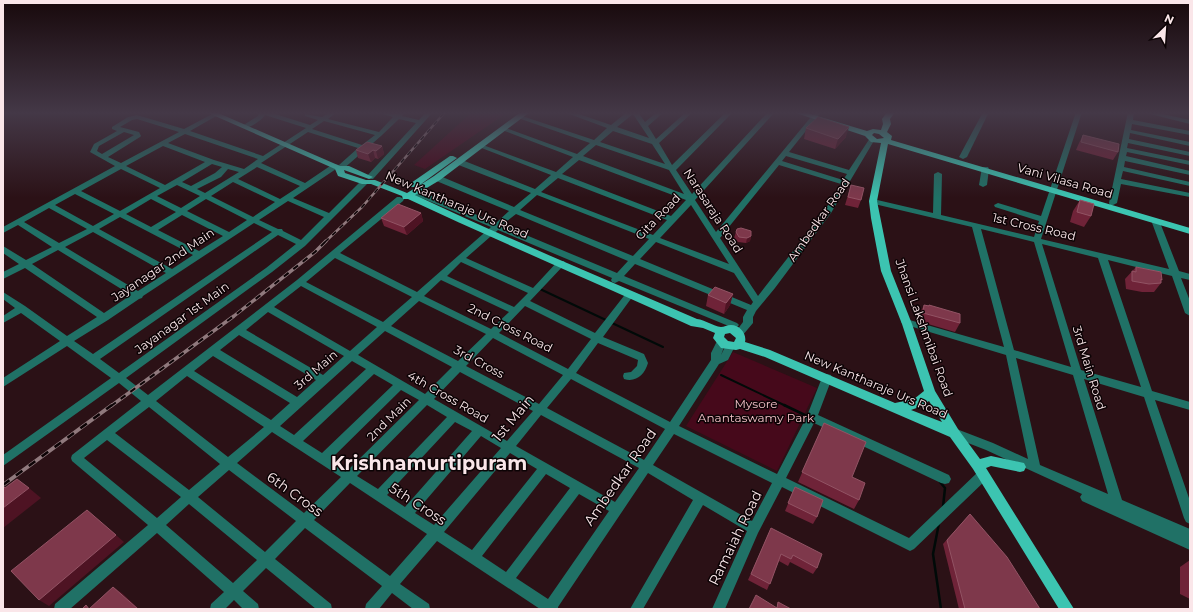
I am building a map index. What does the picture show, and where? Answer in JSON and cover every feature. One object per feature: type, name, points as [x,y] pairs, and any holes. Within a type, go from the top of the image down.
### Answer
[{"type":"main road","points":[[275,141],[337,167]]},
{"type":"main road","points":[[407,195],[484,141]]},
{"type":"main road","points":[[407,195],[437,178],[488,141]]},
{"type":"main road","name":"Jhansi Lakshmibai Road","points":[[879,141],[873,201],[875,218],[886,271],[906,322],[930,392],[954,433],[980,470],[1067,609]]},
{"type":"main road","name":"Vani Vilasa Road","points":[[893,141],[985,170],[1113,203],[1190,226]]},
{"type":"main road","name":"Vani Vilasa Road","points":[[897,141],[963,157],[1054,188],[1190,231]]},
{"type":"main road","name":"New Kantharaje Urs Road","points":[[337,167],[341,174],[369,180],[494,231],[610,286],[695,323],[699,327],[731,336],[759,352],[766,353],[827,378],[893,408],[954,433]]},
{"type":"main road","points":[[893,408],[912,405],[925,399],[930,392]]},
{"type":"main road","points":[[980,470],[991,461],[1020,468]]},
{"type":"street","points":[[104,141],[96,145],[93,152],[166,188]]},
{"type":"street","points":[[102,157],[129,141]]},
{"type":"street","points":[[3,230],[171,141]]},
{"type":"street","points":[[211,141],[264,159]]},
{"type":"street","points":[[152,230],[292,141]]},
{"type":"street","points":[[342,141],[364,148]]},
{"type":"street","name":"Jayanagar 2nd Main","points":[[3,383],[139,296],[254,219],[337,167],[373,141]]},
{"type":"street","name":"Jayanagar 1st Main","points":[[3,462],[270,270],[302,244],[330,218],[369,180],[404,141]]},
{"type":"street","points":[[536,141],[691,199]]},
{"type":"street","points":[[588,141],[672,169],[701,141]]},
{"type":"street","name":"3rd Main","points":[[60,609],[229,464],[440,276],[494,231],[515,210],[597,141]]},
{"type":"street","points":[[648,141],[655,143],[658,141]]},
{"type":"street","name":"Gita Road","points":[[610,286],[745,141]]},
{"type":"street","points":[[716,237],[795,141]]},
{"type":"street","name":"Ambedkar Road","points":[[550,608],[616,509],[673,428],[716,361],[725,357],[731,336],[748,323],[752,309],[772,286],[828,211],[851,173],[876,141]]},
{"type":"street","points":[[963,157],[971,141]]},
{"type":"street","points":[[1037,240],[1070,141]]},
{"type":"street","points":[[1113,203],[1126,141]]},
{"type":"street","points":[[1145,141],[1190,154]]},
{"type":"street","points":[[1154,141],[1190,148]]},
{"type":"street","points":[[1166,141],[1190,144]]},
{"type":"street","name":"Narasaraja Road","points":[[655,143],[737,271],[752,309]]},
{"type":"street","points":[[164,144],[211,162],[245,171]]},
{"type":"street","points":[[481,146],[672,219]]},
{"type":"street","points":[[1124,149],[1190,163]]},
{"type":"street","points":[[785,153],[851,173]]},
{"type":"street","points":[[1123,158],[1190,173]]},
{"type":"street","points":[[3,276],[93,229],[211,162]]},
{"type":"street","points":[[459,162],[737,271]]},
{"type":"street","points":[[777,162],[845,183]]},
{"type":"street","points":[[257,164],[306,186]]},
{"type":"street","points":[[192,189],[218,175],[226,167]]},
{"type":"street","points":[[1119,168],[1190,184]]},
{"type":"street","points":[[983,185],[985,170]]},
{"type":"street","points":[[937,216],[938,174]]},
{"type":"street","points":[[437,178],[752,309]]},
{"type":"street","points":[[233,179],[330,218]]},
{"type":"street","points":[[1118,181],[1190,195]]},
{"type":"street","points":[[177,182],[279,231],[302,244]]},
{"type":"street","points":[[76,191],[199,255]]},
{"type":"street","points":[[253,609],[157,525],[76,458],[268,308],[407,195]]},
{"type":"street","points":[[151,196],[229,236]]},
{"type":"street","name":"1st Cross Road","points":[[873,201],[1190,277]]},
{"type":"street","points":[[49,205],[173,273]]},
{"type":"street","points":[[998,205],[1044,220]]},
{"type":"street","points":[[1155,220],[1190,313]]},
{"type":"street","points":[[18,222],[60,246],[139,296]]},
{"type":"street","points":[[976,226],[1010,353],[1036,468]]},
{"type":"street","points":[[92,360],[279,231]]},
{"type":"street","points":[[494,231],[618,277],[731,336]]},
{"type":"street","name":"3rd Main Road","points":[[1037,240],[1076,373],[1117,504]]},
{"type":"street","points":[[3,249],[105,318]]},
{"type":"street","name":"2nd Cross Road","points":[[334,254],[419,296],[673,428],[910,545],[980,470]]},
{"type":"street","points":[[1102,256],[1150,395],[1190,518]]},
{"type":"street","points":[[461,259],[534,292]]},
{"type":"street","name":"2nd Main","points":[[216,609],[515,312],[560,263]]},
{"type":"street","points":[[440,276],[515,312]]},
{"type":"street","name":"3rd Cross","points":[[300,282],[459,367],[540,408],[646,466],[700,499],[754,529]]},
{"type":"street","name":"1st Main","points":[[371,609],[570,374],[630,294]]},
{"type":"street","name":"6th Cross","points":[[3,295],[150,401],[229,464],[307,520],[424,609]]},
{"type":"street","points":[[524,302],[596,338],[641,357],[643,360],[643,365],[635,375],[628,376]]},
{"type":"street","points":[[3,320],[22,308]]},
{"type":"street","name":"4th Cross Road","points":[[268,308],[428,399],[454,416],[577,488],[616,509]]},
{"type":"street","points":[[906,322],[1190,406]]},
{"type":"street","points":[[239,330],[324,380]]},
{"type":"street","points":[[213,351],[298,403]]},
{"type":"street","points":[[296,441],[373,369]]},
{"type":"street","name":"5th Cross","points":[[187,371],[550,608]]},
{"type":"street","name":"Ramaiah Road","points":[[718,609],[754,529],[811,418],[827,378]]},
{"type":"street","points":[[323,459],[400,384]]},
{"type":"street","points":[[379,496],[454,416]]},
{"type":"street","points":[[811,418],[945,479]]},
{"type":"street","points":[[406,514],[479,430]]},
{"type":"street","points":[[107,433],[189,497],[326,609]]},
{"type":"street","name":"New Kantharaje Urs Road","points":[[954,433],[976,442]]},
{"type":"street","points":[[976,442],[990,446],[1190,536]]},
{"type":"street","points":[[976,442],[988,452],[1020,468],[1190,544]]},
{"type":"street","points":[[473,558],[544,468]]},
{"type":"street","points":[[507,580],[577,488]]},
{"type":"street","points":[[636,609],[700,499]]},
{"type":"green space","points":[[441,141],[466,141],[425,169],[414,165]]},
{"type":"green space","name":"Mysore Anantaswamy Park","points":[[733,352],[817,388],[777,471],[686,426]]},
{"type":"building","points":[[1081,141],[1105,141],[1119,144],[1118,152],[1081,142]]},
{"type":"building","points":[[367,142],[382,146],[376,151],[373,150],[368,154],[356,150]]},
{"type":"building","points":[[851,185],[864,188],[861,200],[848,197]]},
{"type":"building","points":[[1080,200],[1094,204],[1091,216],[1077,212]]},
{"type":"building","points":[[398,204],[421,213],[404,227],[381,218]]},
{"type":"building","points":[[741,228],[751,231],[751,236],[747,238],[739,237],[736,232],[737,229]]},
{"type":"building","points":[[1136,267],[1161,272],[1161,283],[1149,284],[1132,281],[1132,271],[1136,272]]},
{"type":"building","points":[[715,287],[733,294],[726,303],[708,295]]},
{"type":"building","points":[[924,305],[929,305],[960,314],[960,323],[923,313]]},
{"type":"building","points":[[824,423],[866,442],[852,477],[865,483],[859,500],[802,472]]},
{"type":"building","points":[[17,479],[29,488],[3,508],[3,486],[5,488]]},
{"type":"building","points":[[795,487],[823,500],[817,517],[788,503]]},
{"type":"building","points":[[87,510],[116,535],[39,600],[11,571]]},
{"type":"building","points":[[970,514],[1007,557],[1040,609],[965,609],[947,540]]},
{"type":"building","points":[[771,528],[822,554],[817,568],[793,555],[791,559],[781,554],[770,584],[751,574]]},
{"type":"building","points":[[113,587],[138,609],[89,609]]},
{"type":"building","points":[[756,595],[777,608],[778,602],[791,609],[749,609]]},
{"type":"building","points":[[86,605],[89,609],[82,609]]},
{"type":"waterway","points":[[540,289],[608,321]]},
{"type":"waterway","points":[[612,323],[663,347]]},
{"type":"waterway","points":[[721,375],[786,406]]},
{"type":"waterway","points":[[784,405],[809,417]]},
{"type":"waterway","points":[[940,482],[945,488],[943,507]]},
{"type":"waterway","points":[[939,523],[933,554],[941,609]]},
{"type":"railway","points":[[325,242],[362,207],[420,141]]},
{"type":"railway","points":[[111,406],[234,316],[315,252],[325,242]]},
{"type":"railway","points":[[3,485],[112,405]]},
{"type":"district","name":"Krishnamurtipuram","points":[[429,463]]}]
